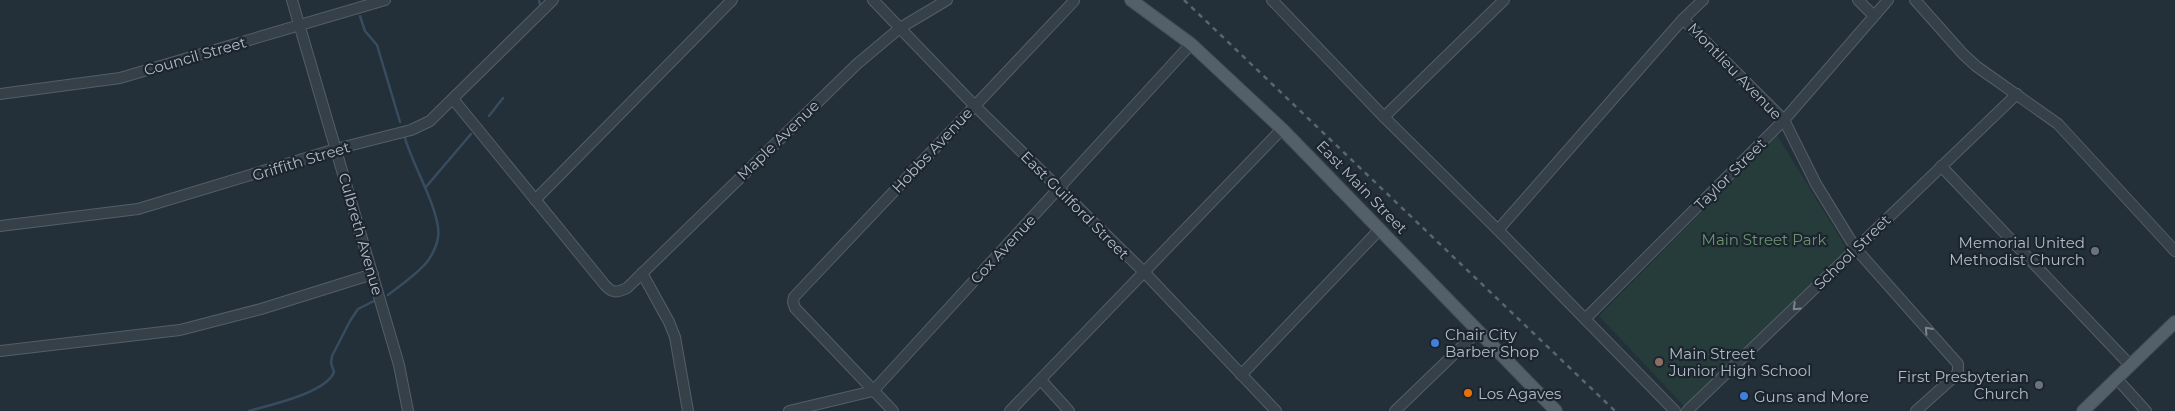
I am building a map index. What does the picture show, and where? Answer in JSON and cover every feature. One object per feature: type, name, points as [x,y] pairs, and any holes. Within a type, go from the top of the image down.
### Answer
[{"type":"main road","name":"East Main Street","points":[[1131,0],[1191,44],[1282,129],[1556,411]]},
{"type":"main road","points":[[2083,411],[2175,322]]},
{"type":"street","name":"Culbreth Avenue","points":[[292,0],[399,365],[408,411]]},
{"type":"street","name":"Council Street","points":[[0,94],[120,78],[385,0]]},
{"type":"street","name":"Griffith Street","points":[[0,226],[138,209],[336,149],[412,130],[430,121],[553,0]]},
{"type":"street","points":[[453,99],[535,200],[732,0]]},
{"type":"street","name":"East Guilford Street","points":[[873,0],[974,105],[1145,273],[1276,411]]},
{"type":"street","name":"Maple Avenue","points":[[535,200],[610,291],[619,292],[627,288],[857,64],[900,28],[947,0]]},
{"type":"street","points":[[1272,0],[1384,117],[1498,230],[1675,411]]},
{"type":"street","points":[[1384,117],[1504,0]]},
{"type":"street","points":[[1498,230],[1684,19],[1703,0]]},
{"type":"street","points":[[1858,0],[1874,16]]},
{"type":"street","name":"Taylor Street","points":[[1585,319],[1784,120],[1888,0]]},
{"type":"street","points":[[1915,0],[1976,66],[2058,124],[2175,251]]},
{"type":"street","name":"Hobbs Avenue","points":[[873,391],[795,308],[794,297],[1074,1]]},
{"type":"street","name":"Montlieu Avenue","points":[[1684,19],[1763,101],[1784,120],[1816,184],[1856,249],[1956,361],[1959,368],[1955,376],[1916,411]]},
{"type":"street","name":"Cox Avenue","points":[[873,391],[1191,44]]},
{"type":"street","name":"School Street","points":[[1687,411],[2017,94]]},
{"type":"street","points":[[1010,411],[1282,129]]},
{"type":"street","points":[[1941,166],[2130,365]]},
{"type":"street","points":[[1241,375],[1380,229]]},
{"type":"street","points":[[642,273],[672,330],[688,411]]},
{"type":"street","points":[[0,351],[180,330],[261,309],[373,274]]},
{"type":"street","points":[[1395,411],[1478,331]]},
{"type":"street","points":[[2117,379],[2146,411]]},
{"type":"street","points":[[1041,380],[1069,411]]},
{"type":"street","points":[[789,411],[873,391],[893,411]]},
{"type":"green space","name":"Main Street Park","points":[[1777,135],[1847,249],[1684,406],[1599,316]]},
{"type":"waterway","points":[[539,0],[540,5]]},
{"type":"waterway","points":[[360,16],[365,31],[377,45],[400,122]]},
{"type":"waterway","points":[[489,116],[503,98]]},
{"type":"waterway","points":[[425,188],[471,134]]},
{"type":"waterway","points":[[388,295],[414,275],[427,262],[437,244],[438,237],[436,215],[405,138]]},
{"type":"waterway","points":[[249,411],[283,402],[309,392],[329,379],[334,372],[331,363],[332,356],[350,321],[358,309],[374,301]]},
{"type":"railway","points":[[1184,0],[1615,411]]},
{"type":"place","name":"Memorial United Methodist Church","points":[[2095,251]]},
{"type":"place","name":"Chair City Barber Shop","points":[[1435,343]]},
{"type":"place","name":"Main Street Junior High School","points":[[1659,362]]},
{"type":"place","name":"First Presbyterian Church","points":[[2039,385]]},
{"type":"place","name":"Los Agaves","points":[[1468,393]]},
{"type":"place","name":"Guns and More","points":[[1744,396]]}]
